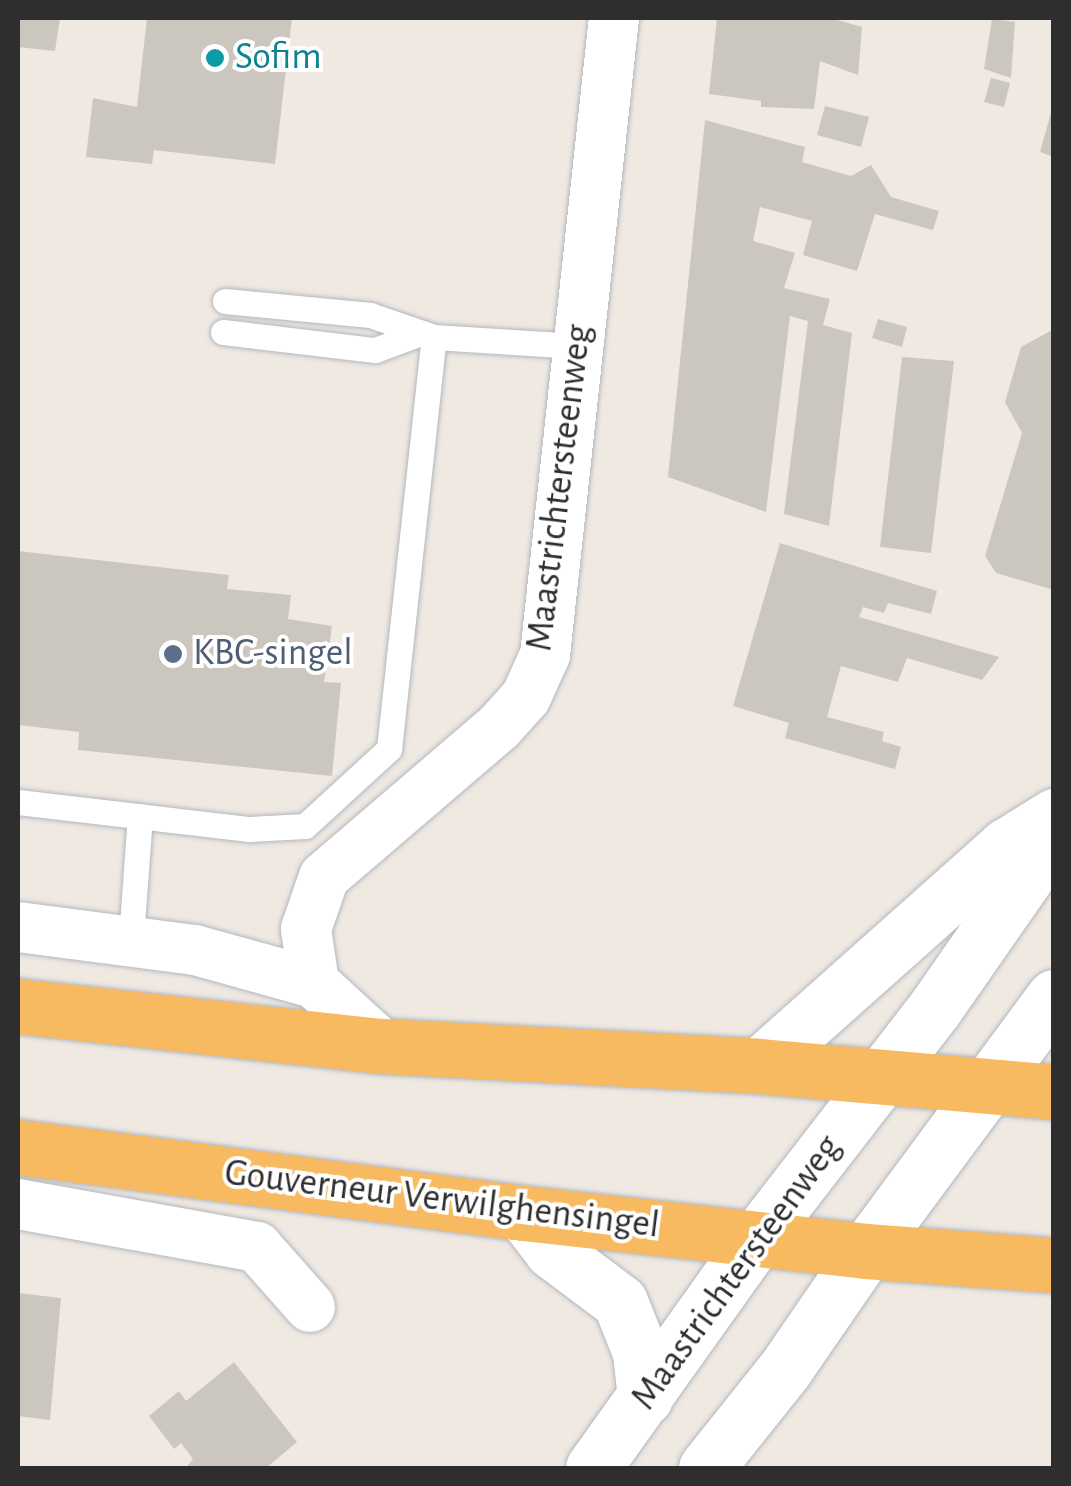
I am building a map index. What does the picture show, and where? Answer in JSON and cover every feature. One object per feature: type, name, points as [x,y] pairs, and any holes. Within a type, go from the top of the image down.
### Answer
[{"type":"highway","points":[[18,1006],[384,1046],[760,1066],[1054,1092]]},
{"type":"highway","name":"Gouverneur Verwilghensingel","points":[[18,1148],[523,1213],[866,1250],[1054,1264]]},
{"type":"main road","points":[[760,1066],[1006,846],[1054,816]]},
{"type":"main road","name":"Maastrichtersteenweg","points":[[594,1468],[758,1236],[882,1079],[1054,837]]},
{"type":"main road","points":[[706,1468],[786,1369],[866,1250],[1054,996]]},
{"type":"main road","points":[[523,1213],[552,1251],[620,1302],[640,1352],[646,1398]]},
{"type":"street","name":"Maastrichtersteenweg","points":[[314,984],[306,930],[324,877],[499,727],[526,697],[544,655],[614,18]]},
{"type":"street","points":[[18,927],[131,938],[194,950],[314,984],[384,1046]]},
{"type":"street","name":"Gouverneur Verwilghensingel","points":[[18,1204],[256,1247],[310,1307]]},
{"type":"lane","points":[[225,301],[370,315],[426,335],[577,346]]},
{"type":"lane","points":[[223,332],[374,350],[426,335]]},
{"type":"lane","points":[[18,802],[249,829],[305,826],[389,749],[426,335]]},
{"type":"lane","points":[[131,938],[140,816]]},
{"type":"building","points":[[18,18],[60,18],[55,51],[18,47]]},
{"type":"building","name":"Sofim","points":[[147,18],[292,18],[275,164],[154,150],[152,164],[86,157],[93,98],[137,107]]},
{"type":"building","points":[[717,18],[830,18],[862,27],[858,75],[820,61],[814,109],[761,107],[761,101],[709,94]]},
{"type":"building","points":[[992,19],[1015,22],[1011,78],[984,69]]},
{"type":"building","points":[[991,78],[1010,83],[1004,107],[984,102]]},
{"type":"building","points":[[825,106],[869,117],[861,147],[817,135]]},
{"type":"building","points":[[1054,109],[1054,157],[1040,152]]},
{"type":"building","points":[[705,120],[805,147],[802,162],[851,176],[871,165],[891,197],[939,211],[933,230],[875,214],[857,271],[803,255],[812,221],[760,207],[753,241],[795,253],[784,288],[830,299],[823,325],[852,333],[829,526],[784,514],[808,321],[790,316],[766,512],[668,477]]},
{"type":"building","points":[[878,319],[907,327],[902,347],[872,338]]},
{"type":"building","points":[[1054,329],[1054,590],[996,573],[985,556],[1022,433],[1005,402],[1021,347]]},
{"type":"building","points":[[902,357],[954,361],[931,553],[880,547]]},
{"type":"building","points":[[780,543],[937,591],[931,614],[888,603],[884,613],[863,607],[859,617],[999,657],[982,680],[907,658],[898,682],[841,666],[827,717],[884,732],[882,741],[901,747],[895,769],[785,738],[789,723],[733,706]]},
{"type":"building","name":"KBC-singel","points":[[18,551],[229,575],[227,589],[291,595],[288,619],[332,626],[324,682],[341,683],[332,776],[78,750],[79,732],[18,725]]},
{"type":"building","points":[[18,1293],[61,1298],[50,1420],[18,1416]]},
{"type":"building","points":[[234,1362],[297,1442],[266,1468],[186,1468],[193,1459],[181,1443],[174,1449],[149,1416],[179,1391],[186,1401]]},
{"type":"place","name":"Sofim","points":[[215,58]]},
{"type":"place","name":"KBC-singel","points":[[173,654]]}]
